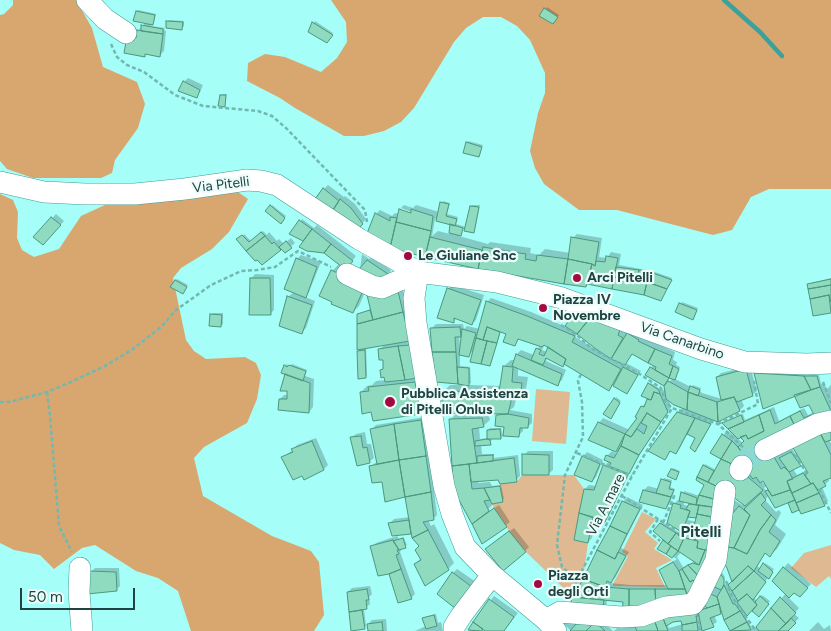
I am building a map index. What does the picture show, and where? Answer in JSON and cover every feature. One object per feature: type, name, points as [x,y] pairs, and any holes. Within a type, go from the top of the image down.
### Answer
[{"type":"street","points":[[87,0],[105,19],[126,33]]},
{"type":"street","name":"Via Pitelli","points":[[0,182],[44,192],[135,194],[247,180],[261,181],[277,185],[359,239],[418,272]]},
{"type":"street","points":[[347,274],[372,286],[382,288],[418,272]]},
{"type":"street","points":[[418,272],[414,298],[416,323],[444,486],[464,547],[492,576],[554,621],[641,616],[666,607],[693,604],[716,560],[725,491]]},
{"type":"street","name":"Via Canarbino","points":[[418,272],[497,282],[562,298],[701,349],[750,362],[825,363]]},
{"type":"street","points":[[765,450],[818,424],[831,421]]},
{"type":"street","points":[[80,568],[79,592],[82,631]]},
{"type":"street","points":[[454,631],[460,616],[492,576]]},
{"type":"path","points":[[105,19],[112,49],[117,57],[148,75],[175,95],[203,106],[258,111],[272,116],[286,128],[365,210],[368,218],[367,224],[359,239]]},
{"type":"path","points":[[0,402],[9,402],[47,392],[96,370],[133,349],[161,327],[176,310],[211,286],[241,271],[275,266],[298,251],[347,274]]},
{"type":"path","points":[[561,325],[578,336],[591,350],[638,373],[661,388],[665,401],[672,408],[718,424],[741,444]]},
{"type":"path","points":[[718,424],[758,404],[750,362]]},
{"type":"path","points":[[825,363],[823,384],[831,403]]},
{"type":"path","points":[[578,580],[562,567],[558,545],[565,475],[583,437],[582,402],[578,381],[581,374]]},
{"type":"path","points":[[47,392],[59,526],[80,568]]},
{"type":"path","name":"Via A mare","points":[[554,621],[578,580],[632,476],[672,408]]},
{"type":"path","points":[[786,439],[807,474]]},
{"type":"path","points":[[577,453],[632,476]]},
{"type":"path","points":[[819,489],[831,513]]},
{"type":"path","points":[[663,522],[675,494]]},
{"type":"path","points":[[622,496],[677,532]]},
{"type":"path","points":[[658,520],[650,532],[660,541]]},
{"type":"path","points":[[716,560],[726,579],[726,584],[732,597],[756,631]]},
{"type":"path","points":[[697,616],[700,631]]},
{"type":"shaded area","points":[[13,0],[76,0],[92,28],[103,67],[137,82],[145,104],[138,128],[115,160],[112,173],[101,178],[33,178],[7,169],[0,161],[0,15],[4,14],[13,5]]},
{"type":"shaded area","points":[[331,0],[831,0],[831,189],[769,189],[751,197],[732,230],[713,235],[617,210],[579,210],[544,184],[535,168],[530,151],[538,113],[545,93],[545,73],[530,40],[517,26],[501,17],[483,17],[466,28],[454,42],[414,108],[401,122],[384,131],[364,136],[344,136],[247,81],[248,63],[265,54],[285,57],[321,72],[337,58],[347,42],[346,22]]},
{"type":"shaded area","points":[[235,190],[248,199],[229,232],[212,249],[181,268],[173,278],[186,340],[194,351],[206,359],[245,357],[256,363],[261,375],[257,399],[247,423],[204,447],[194,458],[203,496],[272,536],[311,551],[319,562],[324,615],[314,631],[191,631],[178,591],[158,578],[136,571],[95,545],[82,548],[54,569],[40,555],[14,550],[0,543],[0,194],[13,200],[18,212],[17,238],[22,250],[34,257],[59,249],[81,216],[105,205],[161,202]]},
{"type":"shaded area","points":[[536,389],[570,392],[566,444],[532,441]]},
{"type":"shaded area","points":[[522,475],[574,475],[584,489],[574,540],[588,543],[583,579],[573,597],[526,552],[509,531],[492,504],[503,502],[500,484],[517,482]]},
{"type":"shaded area","points":[[642,512],[656,519],[645,532],[658,543],[654,549],[672,560],[656,568],[665,587],[613,586],[628,556],[622,552]]},
{"type":"shaded area","points":[[831,545],[831,579],[829,576],[816,587],[791,568],[804,553]]},
{"type":"building","points":[[544,8],[558,17],[553,24],[539,16]]},
{"type":"building","points":[[136,11],[155,15],[153,25],[133,21]]},
{"type":"building","points":[[166,21],[183,22],[182,30],[166,28]]},
{"type":"building","points":[[312,22],[333,35],[327,43],[308,32]]},
{"type":"building","points":[[141,25],[163,29],[163,34],[141,31]]},
{"type":"building","points":[[137,30],[163,34],[160,57],[145,54],[145,57],[124,53],[127,36],[136,38]]},
{"type":"building","points":[[183,81],[200,90],[197,98],[178,91]]},
{"type":"building","points":[[220,95],[226,95],[225,107],[218,106]]},
{"type":"building","points":[[466,142],[482,147],[479,157],[463,153]]},
{"type":"building","points":[[323,188],[339,201],[332,212],[315,199]]},
{"type":"building","points":[[340,199],[351,208],[363,224],[355,232],[330,214]]},
{"type":"building","points":[[440,202],[449,204],[446,216],[457,219],[455,226],[436,221]]},
{"type":"building","points":[[270,205],[285,218],[281,224],[265,211]]},
{"type":"building","points":[[470,206],[479,207],[474,233],[464,231]]},
{"type":"building","points":[[399,209],[411,213],[411,209],[433,216],[431,231],[396,222]]},
{"type":"building","points":[[375,213],[390,221],[390,217],[397,218],[390,248],[366,236]]},
{"type":"building","points":[[51,217],[61,225],[43,245],[33,237]]},
{"type":"building","points":[[299,220],[312,229],[303,241],[289,234]]},
{"type":"building","points":[[396,222],[431,231],[425,257],[390,248]]},
{"type":"building","points":[[450,224],[463,228],[461,236],[449,233]]},
{"type":"building","points":[[312,229],[331,244],[324,253],[307,251],[299,247]]},
{"type":"building","points":[[261,232],[265,236],[246,251],[236,239],[242,235],[249,242]]},
{"type":"building","points":[[265,236],[281,250],[262,265],[257,260],[255,261],[246,251]]},
{"type":"building","points":[[430,237],[482,250],[478,269],[425,257]]},
{"type":"building","points":[[571,237],[599,242],[595,266],[568,259]]},
{"type":"building","points":[[286,241],[292,248],[285,253],[279,247]]},
{"type":"building","points":[[331,244],[353,261],[346,270],[324,253]]},
{"type":"building","points":[[483,247],[526,254],[525,259],[536,261],[537,255],[568,259],[564,284],[478,269]]},
{"type":"building","points":[[606,256],[618,258],[614,277],[590,272],[592,264],[595,266],[596,261],[605,262]]},
{"type":"building","points":[[296,258],[317,267],[306,298],[284,289]]},
{"type":"building","name":"Arci Pitelli","points":[[568,259],[592,264],[586,287],[564,284]]},
{"type":"building","points":[[367,260],[388,274],[373,284],[358,270]]},
{"type":"building","points":[[616,267],[639,270],[637,281],[614,277]]},
{"type":"building","points":[[331,270],[365,286],[353,313],[331,304],[332,302],[319,296]]},
{"type":"building","points":[[639,270],[650,272],[647,282],[637,281]]},
{"type":"building","points":[[590,272],[614,277],[612,289],[587,284]]},
{"type":"building","points":[[650,272],[672,280],[667,289],[647,282]]},
{"type":"building","points":[[614,277],[647,282],[644,295],[612,289]]},
{"type":"building","points":[[250,278],[270,278],[271,315],[249,315]]},
{"type":"building","points":[[831,279],[831,285],[808,289],[807,284]]},
{"type":"building","points":[[175,280],[187,287],[183,294],[170,287]]},
{"type":"building","points":[[647,282],[667,289],[661,301],[644,295]]},
{"type":"building","points":[[831,285],[831,302],[829,295],[810,299],[808,289]]},
{"type":"building","points":[[397,287],[403,312],[373,320],[367,295]]},
{"type":"building","points":[[447,288],[481,300],[472,325],[454,318],[454,323],[437,318]]},
{"type":"building","points":[[829,295],[831,313],[813,316],[810,299]]},
{"type":"building","points":[[287,296],[312,305],[302,334],[279,326]]},
{"type":"building","points":[[486,301],[575,336],[572,342],[621,369],[609,391],[564,364],[566,359],[544,345],[542,347],[518,339],[515,346],[503,342],[506,334],[487,327],[483,340],[476,338]]},
{"type":"building","points":[[679,303],[697,310],[693,320],[675,312]]},
{"type":"building","points":[[370,310],[373,320],[357,324],[357,314]]},
{"type":"building","points":[[403,312],[410,341],[357,350],[357,324]]},
{"type":"building","points":[[574,313],[589,319],[577,334],[565,326]]},
{"type":"building","points":[[210,314],[222,315],[221,327],[209,326]]},
{"type":"building","points":[[593,315],[620,330],[618,335],[623,338],[611,359],[577,334]]},
{"type":"building","points":[[460,327],[461,337],[455,337],[456,352],[432,352],[430,328]]},
{"type":"building","points":[[487,327],[500,332],[497,343],[483,340]]},
{"type":"building","points":[[462,329],[476,333],[469,357],[459,355]]},
{"type":"building","points":[[627,333],[655,349],[648,363],[632,354],[625,365],[611,359]]},
{"type":"building","points":[[476,338],[487,341],[481,364],[470,362]]},
{"type":"building","points":[[487,341],[497,343],[490,366],[481,364]]},
{"type":"building","points":[[410,345],[417,378],[405,380],[398,346]]},
{"type":"building","points":[[398,346],[405,380],[385,382],[384,377],[381,378],[380,370],[383,369],[383,360],[379,360],[378,349]]},
{"type":"building","points":[[548,347],[566,359],[563,367],[546,358],[543,365],[531,360],[536,348],[541,350],[539,354],[544,356]]},
{"type":"building","points":[[655,349],[672,356],[669,364],[673,366],[669,378],[655,370],[656,367],[648,363]]},
{"type":"building","points":[[365,350],[366,378],[358,379],[357,351]]},
{"type":"building","points":[[432,352],[456,352],[458,384],[436,382]]},
{"type":"building","points":[[516,354],[562,374],[558,386],[512,366]]},
{"type":"building","points":[[284,365],[306,371],[303,381],[281,373]]},
{"type":"building","points":[[503,366],[513,367],[512,382],[522,383],[520,397],[512,397],[508,414],[442,413],[442,391],[499,392]]},
{"type":"building","points":[[673,366],[679,369],[675,380],[669,378]]},
{"type":"building","points":[[457,367],[469,368],[469,386],[458,384]]},
{"type":"building","points":[[623,367],[638,375],[627,394],[613,386]]},
{"type":"building","points":[[650,367],[669,378],[664,386],[645,375]]},
{"type":"building","points":[[746,369],[753,396],[737,402],[734,397],[721,400],[716,377]]},
{"type":"building","points":[[754,373],[804,376],[811,390],[763,409]]},
{"type":"building","points":[[285,374],[310,383],[309,413],[278,410],[279,399],[287,399],[287,391],[280,391]]},
{"type":"building","points":[[804,376],[817,376],[820,387],[811,390]]},
{"type":"building","points":[[668,381],[688,392],[687,410],[674,405],[666,399],[664,386]]},
{"type":"building","name":"Pubblica Assistenza di Pitelli Onlus","points":[[415,382],[421,414],[373,421],[371,412],[362,414],[360,392],[369,391],[368,387]]},
{"type":"building","points":[[648,383],[659,390],[660,394],[654,392],[651,400],[641,396]]},
{"type":"building","points":[[690,386],[700,390],[698,396],[688,392]]},
{"type":"building","points":[[820,387],[831,411],[817,421],[809,405],[800,408],[794,395]]},
{"type":"building","points":[[654,392],[660,394],[668,412],[661,422],[647,413],[631,437],[625,434],[637,418],[635,417],[641,406],[644,407],[647,399],[651,400]]},
{"type":"building","points":[[688,392],[717,402],[718,422],[687,410]]},
{"type":"building","points":[[734,397],[740,411],[718,422],[717,402]]},
{"type":"building","points":[[614,398],[620,403],[611,419],[603,414]]},
{"type":"building","points":[[770,410],[775,424],[790,416],[797,431],[745,457],[738,447],[744,441],[740,437],[746,435],[748,439],[764,431],[759,415]]},
{"type":"building","points":[[800,411],[804,418],[811,415],[815,423],[797,431],[790,416]]},
{"type":"building","points":[[677,412],[695,418],[676,454],[670,451],[665,460],[648,451]]},
{"type":"building","points":[[647,413],[661,422],[639,455],[621,446],[625,434],[631,437],[637,429],[644,434],[647,426],[641,423]]},
{"type":"building","points":[[508,414],[529,418],[528,428],[520,428],[519,437],[503,436],[504,427],[495,426],[496,415]]},
{"type":"building","points":[[741,415],[744,422],[728,429],[722,423]]},
{"type":"building","points":[[759,415],[764,431],[748,439],[746,435],[738,439],[728,429]]},
{"type":"building","points":[[482,418],[484,427],[472,429],[477,463],[452,466],[449,419]]},
{"type":"building","points":[[695,418],[711,424],[695,452],[690,448],[695,438],[687,434]]},
{"type":"building","points":[[421,420],[426,456],[399,460],[394,424]]},
{"type":"building","points":[[598,422],[625,434],[616,452],[588,440]]},
{"type":"building","points":[[394,424],[399,460],[377,464],[370,429]]},
{"type":"building","points":[[831,424],[831,440],[825,442],[817,427]]},
{"type":"building","points":[[817,427],[831,455],[831,478],[823,481],[826,486],[818,490],[805,475],[808,473],[789,441]]},
{"type":"building","points":[[500,429],[501,439],[487,439],[487,430]]},
{"type":"building","points":[[722,434],[732,441],[721,459],[710,453]]},
{"type":"building","points":[[361,436],[363,448],[367,447],[370,463],[357,466],[350,437]]},
{"type":"building","points":[[490,440],[491,445],[475,446],[475,441]]},
{"type":"building","points":[[312,441],[324,470],[304,480],[302,476],[293,480],[281,457],[293,452],[291,449]]},
{"type":"building","points":[[732,441],[745,457],[734,465],[721,459]]},
{"type":"building","points":[[621,446],[639,455],[629,474],[609,466],[611,463],[604,460],[606,455],[614,458]]},
{"type":"building","points":[[763,447],[770,450],[781,469],[784,467],[789,472],[793,479],[787,481],[790,490],[772,496],[763,481],[760,483],[756,477],[753,479],[739,462]]},
{"type":"building","points":[[791,452],[801,466],[789,472],[779,458]]},
{"type":"building","points":[[522,454],[549,455],[549,475],[522,475]]},
{"type":"building","points":[[493,455],[493,461],[477,463],[477,456]]},
{"type":"building","points":[[426,456],[431,492],[405,497],[399,460]]},
{"type":"building","points":[[582,456],[600,464],[592,482],[574,475]]},
{"type":"building","points":[[514,458],[517,482],[500,484],[498,480],[471,482],[469,464]]},
{"type":"building","points":[[721,459],[734,465],[763,490],[745,506],[724,490],[708,482]]},
{"type":"building","points":[[399,460],[405,497],[385,502],[382,482],[372,483],[369,466]]},
{"type":"building","points":[[469,464],[472,489],[484,488],[490,500],[484,501],[489,511],[472,524],[454,491],[452,466]]},
{"type":"building","points":[[603,465],[628,475],[605,522],[579,513],[584,489],[594,490]]},
{"type":"building","points":[[703,465],[714,471],[708,482],[697,477]]},
{"type":"building","points":[[671,469],[679,472],[676,480],[667,476]]},
{"type":"building","points":[[803,473],[811,484],[792,493],[787,481]]},
{"type":"building","points":[[697,477],[724,490],[721,501],[699,495],[704,485],[696,480]]},
{"type":"building","points":[[661,479],[671,482],[669,489],[674,490],[671,497],[656,493]]},
{"type":"building","points":[[813,483],[819,493],[796,503],[792,493]]},
{"type":"building","points":[[500,486],[503,502],[492,504],[484,488]]},
{"type":"building","points":[[643,490],[671,497],[666,509],[639,502]]},
{"type":"building","points":[[768,490],[772,496],[790,490],[795,500],[775,508],[765,491]]},
{"type":"building","points":[[431,492],[434,520],[423,522],[428,530],[412,538],[405,497]]},
{"type":"building","points":[[681,492],[697,498],[696,505],[679,501]]},
{"type":"building","points":[[761,493],[766,500],[761,505],[771,515],[760,530],[747,554],[734,548],[750,515],[744,509]]},
{"type":"building","points":[[819,493],[825,506],[801,514],[796,503]]},
{"type":"building","points":[[699,495],[721,501],[720,508],[696,505]]},
{"type":"building","points":[[795,500],[799,510],[792,513],[788,503]]},
{"type":"building","points":[[622,501],[640,509],[627,534],[610,526]]},
{"type":"building","points":[[673,503],[681,505],[680,508],[690,511],[685,524],[694,526],[694,539],[678,535],[680,531],[667,523]]},
{"type":"building","points":[[689,504],[699,505],[696,518],[688,517],[690,511],[686,509]]},
{"type":"building","points":[[699,505],[720,508],[717,518],[697,514]]},
{"type":"building","points":[[739,506],[750,515],[734,548],[728,547],[732,514]]},
{"type":"building","points":[[494,508],[507,527],[482,544],[472,524]]},
{"type":"building","points":[[579,513],[593,517],[588,543],[574,540]]},
{"type":"building","points":[[697,514],[717,518],[719,531],[694,526]]},
{"type":"building","points":[[771,515],[776,520],[769,532],[780,541],[770,557],[765,553],[754,571],[748,566],[732,582],[720,556],[728,547],[747,554],[760,530]]},
{"type":"building","points":[[409,520],[411,534],[392,536],[388,523]]},
{"type":"building","points":[[660,523],[676,533],[668,544],[653,531]]},
{"type":"building","points":[[610,526],[627,534],[615,559],[597,550]]},
{"type":"building","points":[[694,526],[719,531],[714,552],[697,548],[698,541],[694,539]]},
{"type":"building","points":[[428,530],[449,570],[425,586],[414,564],[421,560],[415,550],[419,546],[412,538]]},
{"type":"building","points":[[509,531],[526,552],[503,571],[485,549]]},
{"type":"building","points":[[676,533],[684,538],[678,551],[668,544]]},
{"type":"building","points":[[403,538],[406,548],[399,550],[393,541]]},
{"type":"building","points":[[684,538],[698,541],[697,548],[705,550],[699,565],[678,551]]},
{"type":"building","points":[[393,540],[399,550],[397,550],[399,554],[396,555],[401,569],[378,576],[370,546]]},
{"type":"building","points":[[663,540],[671,546],[666,554],[657,549]]},
{"type":"building","points":[[671,546],[678,551],[672,558],[666,554]]},
{"type":"building","points":[[597,550],[615,559],[618,552],[626,556],[611,583],[607,581],[605,587],[583,579]]},
{"type":"building","points":[[705,550],[714,552],[702,580],[688,565],[693,563],[699,565]]},
{"type":"building","points":[[673,562],[679,571],[685,589],[668,589],[659,570]]},
{"type":"building","points":[[763,563],[773,572],[769,579],[758,571]]},
{"type":"building","points":[[688,565],[702,580],[697,586],[693,580],[690,582],[682,569]]},
{"type":"building","points":[[714,565],[724,579],[724,585],[721,590],[706,583]]},
{"type":"building","points":[[748,566],[754,571],[732,591],[728,585]]},
{"type":"building","points":[[783,567],[808,588],[800,597],[794,593],[789,598],[772,581]]},
{"type":"building","points":[[401,569],[412,599],[398,603],[389,574]]},
{"type":"building","points":[[682,569],[690,582],[693,580],[697,586],[690,603],[679,571]]},
{"type":"building","points":[[89,571],[116,572],[117,591],[87,594]]},
{"type":"building","points":[[754,571],[766,582],[753,600],[747,594],[738,601],[732,591]]},
{"type":"building","points":[[452,572],[472,587],[456,609],[437,594]]},
{"type":"building","points":[[583,579],[605,587],[629,589],[629,614],[622,615],[623,602],[573,597]]},
{"type":"building","points":[[724,585],[733,604],[740,611],[724,620],[717,597]]},
{"type":"building","points":[[367,589],[369,600],[366,600],[367,609],[349,612],[347,592]]},
{"type":"building","points":[[629,589],[655,589],[656,606],[629,614]]},
{"type":"building","points":[[655,589],[685,589],[690,603],[656,606]]},
{"type":"building","points":[[702,590],[717,597],[719,604],[707,608],[699,598]]},
{"type":"building","points":[[747,594],[757,605],[747,616],[737,602]]},
{"type":"building","points":[[760,596],[769,604],[759,617],[752,611],[757,605],[755,602]]},
{"type":"building","points":[[573,597],[604,600],[602,615],[567,611]]},
{"type":"building","points":[[780,597],[796,613],[786,624],[771,608]]},
{"type":"building","points":[[489,599],[514,617],[504,631],[485,631],[473,622]]},
{"type":"building","points":[[719,604],[721,614],[710,618],[714,627],[702,631],[698,611]]},
{"type":"building","points":[[771,608],[786,624],[778,631],[759,631],[756,627]]},
{"type":"building","points":[[362,610],[365,629],[351,631],[349,612]]},
{"type":"building","points":[[660,610],[698,611],[698,616],[696,616],[697,622],[682,625],[681,621],[673,622],[666,626]]},
{"type":"building","points":[[660,610],[668,631],[658,631],[652,613]]},
{"type":"building","points":[[740,611],[747,622],[730,631],[724,620]]},
{"type":"building","points":[[652,613],[658,631],[637,631],[633,622]]},
{"type":"building","points":[[434,615],[437,626],[426,629],[422,618]]},
{"type":"building","points":[[791,618],[796,623],[788,631],[778,631]]},
{"type":"building","points":[[382,622],[383,631],[368,631],[367,624]]},
{"type":"building","points":[[473,622],[483,629],[482,631],[468,630]]},
{"type":"building","points":[[595,622],[605,631],[586,631]]},
{"type":"building","points":[[595,622],[586,631],[570,631],[576,624]]},
{"type":"building","points":[[697,622],[698,631],[682,631],[682,625]]},
{"type":"building","points":[[747,622],[751,630],[730,631]]},
{"type":"waterway","points":[[724,0],[760,32],[782,56]]},
{"type":"tunnel","points":[[742,466],[748,458],[765,450]]},
{"type":"place","name":"Le Giuliane Snc","points":[[408,256]]},
{"type":"place","name":"Arci Pitelli","points":[[577,278]]},
{"type":"place","name":"Piazza IV Novembre","points":[[543,308]]},
{"type":"place","name":"Pubblica Assistenza di Pitelli Onlus","points":[[390,402]]},
{"type":"place","name":"Piazza degli Orti","points":[[538,584]]},
{"type":"district","name":"Pitelli","points":[[701,532]]}]
